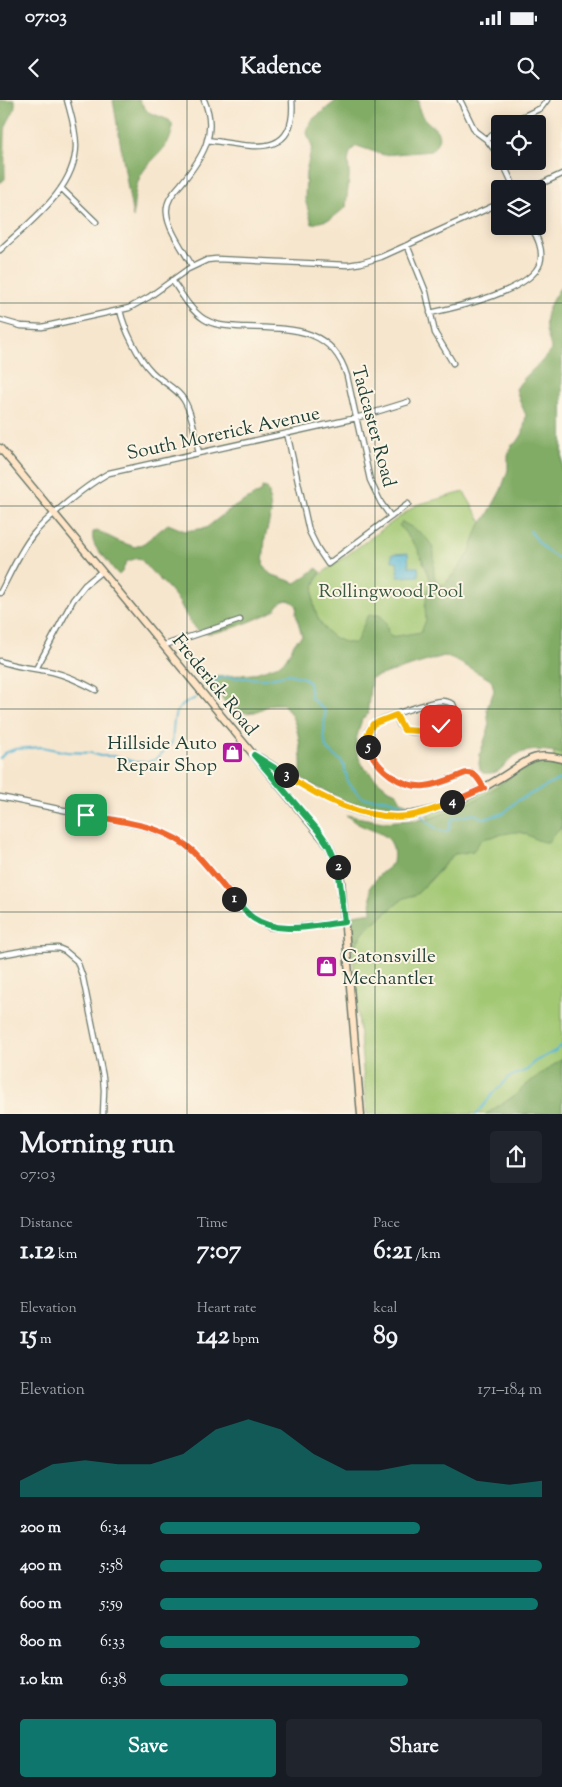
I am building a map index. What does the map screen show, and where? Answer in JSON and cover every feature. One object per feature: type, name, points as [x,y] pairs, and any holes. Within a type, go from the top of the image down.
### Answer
[{"type":"main road","name":"Frederick Road","points":[[0,448],[165,645],[329,846],[338,866],[341,880],[362,1114]]},
{"type":"main road","points":[[254,755],[303,786],[349,808],[361,812],[392,816],[420,813],[449,804],[484,788],[534,757],[552,756],[562,759]]},
{"type":"street","points":[[0,250],[52,200],[71,170],[76,147],[67,100]]},
{"type":"street","points":[[192,266],[166,213],[172,194],[205,150],[209,123],[204,100]]},
{"type":"street","points":[[207,140],[260,146],[275,144],[286,136],[289,130],[292,100]]},
{"type":"street","points":[[460,100],[475,130],[491,146]]},
{"type":"street","points":[[526,115],[541,108],[547,100]]},
{"type":"street","points":[[487,140],[491,136]]},
{"type":"street","points":[[546,182],[562,174]]},
{"type":"street","points":[[61,188],[96,222]]},
{"type":"street","points":[[0,320],[22,326],[42,327],[120,310],[141,302],[192,266],[207,260],[228,258],[338,265],[355,264],[381,257],[491,206]]},
{"type":"street","points":[[430,313],[492,296],[533,275],[541,261],[540,245],[536,235]]},
{"type":"street","points":[[407,245],[422,280],[435,332],[453,363]]},
{"type":"street","name":"Tadcaster Road","points":[[172,280],[196,313],[210,322],[225,326],[303,332],[320,338],[328,344],[345,367],[370,480],[378,497],[392,517]]},
{"type":"street","points":[[120,310],[128,334],[151,371],[180,393],[184,399],[190,414],[199,453]]},
{"type":"street","name":"South Morerick Avenue","points":[[0,593],[30,538],[38,528],[95,481],[109,473],[356,418],[408,402]]},
{"type":"street","points":[[287,434],[309,532],[328,564],[408,504]]},
{"type":"street","points":[[36,669],[73,600],[85,585],[102,571]]},
{"type":"street","points":[[165,645],[240,620]]},
{"type":"street","points":[[0,661],[24,668],[65,675],[96,690]]},
{"type":"street","points":[[396,715],[401,727],[409,732],[441,726],[451,721],[457,714],[453,704],[443,700],[396,715],[373,724],[367,735],[367,742],[372,755],[390,775],[406,784],[426,786],[471,773],[475,775],[484,788]]},
{"type":"street","points":[[0,797],[154,829],[177,839],[194,852],[252,917],[269,926],[288,928],[345,922]]},
{"type":"street","points":[[0,956],[33,949],[58,948],[65,951],[76,961],[83,978],[103,1077],[104,1097],[102,1114]]},
{"type":"green space","points":[[0,100],[15,100],[15,104],[14,111],[6,126],[5,179],[0,183]]},
{"type":"green space","points":[[113,100],[139,100],[148,112],[169,120],[172,124],[170,139],[141,175],[137,185],[133,218]]},
{"type":"green space","points":[[337,100],[418,100],[420,112],[436,129],[439,138],[431,151],[384,155],[357,146],[350,152],[348,160],[349,178],[346,207],[331,219],[312,224],[305,199],[306,171],[312,147],[307,128],[313,119]]},
{"type":"green space","points":[[562,285],[562,754],[551,751],[527,751],[511,758],[499,771],[483,773],[479,764],[480,754],[489,727],[487,708],[494,691],[492,682],[457,661],[444,656],[371,678],[369,713],[362,719],[356,740],[356,750],[362,765],[387,788],[396,792],[401,801],[413,806],[381,809],[351,803],[307,783],[301,777],[299,738],[293,719],[283,704],[272,704],[255,712],[246,713],[228,707],[220,695],[202,681],[205,678],[252,674],[279,665],[286,659],[295,642],[302,636],[296,614],[297,606],[291,601],[286,600],[273,611],[248,622],[226,630],[201,632],[190,621],[173,594],[141,559],[137,558],[126,562],[119,575],[96,547],[93,540],[93,532],[98,531],[135,547],[144,543],[168,524],[185,531],[206,528],[229,510],[262,491],[262,487],[267,488],[271,514],[265,538],[263,565],[270,574],[296,583],[317,568],[321,572],[314,587],[314,607],[322,626],[329,633],[337,639],[356,643],[367,617],[370,615],[380,615],[386,623],[391,637],[421,632],[426,620],[425,606],[430,579],[418,549],[399,525],[402,522],[427,539],[434,553],[435,579],[442,585],[446,583],[469,554],[478,528],[501,490],[508,470],[508,455],[511,446],[518,441],[523,433],[526,415],[516,389],[551,350],[545,324],[547,312]]},
{"type":"green space","name":"Rollingwood Pool","points":[[562,401],[562,1114],[367,1114],[352,947],[357,943],[364,931],[408,895],[413,896],[431,880],[454,854],[465,853],[468,850],[426,815],[485,791],[535,760],[544,758],[554,760],[551,712],[426,638],[314,661],[310,582],[416,505],[464,492],[487,531]]},
{"type":"green space","points":[[543,762],[552,762],[562,766],[562,828],[548,842],[540,841],[518,832],[482,839],[473,851],[454,854],[417,894],[404,898],[364,931],[357,943],[353,944],[351,918],[354,915],[372,912],[370,887],[379,875],[393,863],[394,853],[389,840],[385,836],[358,824],[346,815],[383,822],[429,819],[459,808],[485,795],[517,772]]},
{"type":"green space","points":[[562,1059],[562,1114],[486,1114],[514,1096],[532,1080]]},
{"type":"water","points":[[408,553],[409,567],[418,567],[419,576],[398,577],[397,561],[392,561],[392,554]]},
{"type":"waterway","points":[[530,531],[547,551],[562,559]]},
{"type":"waterway","points":[[210,686],[218,679],[224,677],[264,679],[289,674],[304,678],[309,683],[311,698],[325,711],[324,735],[326,748],[341,761],[348,782],[359,795],[363,798],[385,799],[417,809],[427,821],[440,830],[449,830],[451,821],[454,818],[475,814],[484,819],[504,813],[517,801],[562,778]]},
{"type":"waterway","points":[[0,758],[5,753],[15,749],[42,747],[67,752],[115,756],[134,762],[148,762],[156,759],[172,743],[177,710],[196,698]]},
{"type":"waterway","points":[[477,1114],[507,1078],[527,1070],[534,1062],[562,1045]]},
{"type":"place","name":"Hillside Auto Repair Shop","points":[[233,753]]},
{"type":"place","name":"Catonsville Mechantle1","points":[[326,966]]},
{"type":"route","points":[[86,815],[154,829],[177,839],[194,852],[241,907],[262,924],[277,928],[288,928],[345,922],[341,880],[334,855],[320,833],[254,755],[303,786],[336,803],[361,812],[407,816],[436,808],[484,788],[475,775],[471,773],[426,786],[406,784],[397,780],[383,769],[372,755],[368,748],[367,735],[373,724],[396,715],[401,727],[409,732],[441,726]]}]
